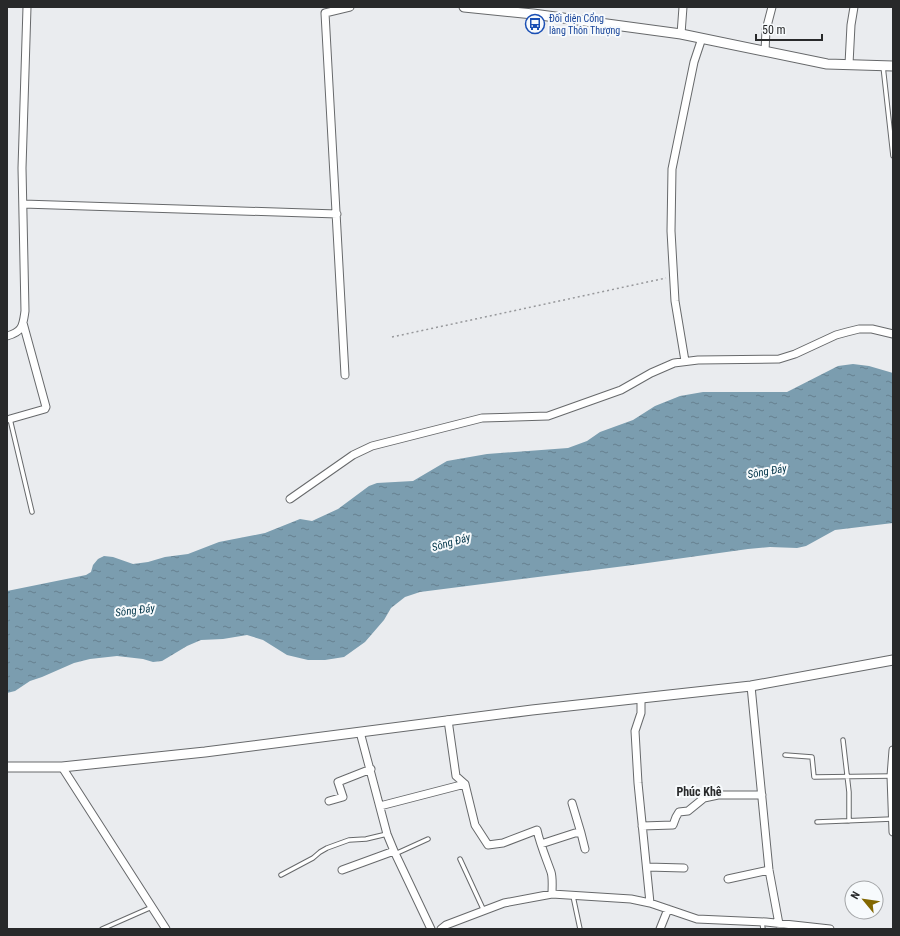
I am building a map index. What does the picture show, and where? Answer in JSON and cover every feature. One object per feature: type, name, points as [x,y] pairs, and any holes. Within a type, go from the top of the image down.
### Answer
[{"type":"street","points":[[7,336],[19,331],[23,323],[25,311],[22,168],[27,7]]},
{"type":"street","points":[[345,375],[325,13],[350,7]]},
{"type":"street","points":[[464,7],[533,14],[681,34],[827,64],[893,66]]},
{"type":"street","points":[[681,34],[683,7]]},
{"type":"street","points":[[765,51],[766,30],[772,7]]},
{"type":"street","points":[[849,64],[851,26],[854,7]]},
{"type":"street","points":[[685,361],[675,301],[673,276],[671,231],[672,169],[694,62],[702,38]]},
{"type":"street","points":[[23,204],[337,214]]},
{"type":"street","points":[[10,419],[45,409],[46,407],[23,323]]},
{"type":"street","points":[[290,499],[353,455],[372,446],[482,418],[548,416],[621,390],[664,367],[685,361],[779,359],[794,354],[836,335],[859,329],[872,329],[893,334]]},
{"type":"street","points":[[7,767],[62,767],[205,752],[448,720],[751,686],[893,660]]},
{"type":"street","points":[[751,686],[769,870],[779,924]]},
{"type":"street","points":[[641,698],[641,712],[635,731],[642,826],[650,903]]},
{"type":"street","points":[[448,720],[456,776],[465,784],[475,825],[488,845],[503,843],[537,830],[551,873],[552,894]]},
{"type":"street","points":[[360,732],[387,834],[394,852],[431,929]]},
{"type":"street","points":[[893,750],[893,832]]},
{"type":"street","points":[[62,767],[166,929]]},
{"type":"street","points":[[329,801],[343,797],[338,782],[371,770]]},
{"type":"street","points":[[380,806],[465,784]]},
{"type":"street","points":[[642,826],[673,825],[679,812],[688,811],[704,798],[718,796],[762,795]]},
{"type":"street","points":[[572,803],[585,849]]},
{"type":"street","points":[[541,844],[575,833],[581,833]]},
{"type":"street","points":[[342,870],[394,852]]},
{"type":"street","points":[[647,866],[684,868]]},
{"type":"street","points":[[728,879],[769,870]]},
{"type":"street","points":[[441,929],[504,903],[552,894],[630,899],[650,903],[697,919],[830,929]]},
{"type":"street","points":[[660,929],[668,909]]},
{"type":"lane","points":[[883,65],[893,156]]},
{"type":"lane","points":[[10,419],[32,512]]},
{"type":"lane","points":[[843,740],[848,776],[849,822]]},
{"type":"lane","points":[[785,755],[812,757],[814,777],[892,776]]},
{"type":"lane","points":[[817,822],[849,822],[892,819]]},
{"type":"lane","points":[[281,875],[313,858],[327,848],[349,840],[366,839],[387,834]]},
{"type":"lane","points":[[394,852],[428,839]]},
{"type":"lane","points":[[460,859],[484,910]]},
{"type":"lane","points":[[573,895],[580,929]]},
{"type":"lane","points":[[102,929],[152,907]]},
{"type":"path","points":[[392,337],[673,276]]},
{"type":"water","name":"Sông Đáy","points":[[853,364],[869,366],[893,373],[893,523],[835,530],[806,546],[797,548],[770,547],[748,549],[420,592],[405,597],[391,608],[384,620],[365,642],[344,657],[325,660],[308,660],[287,655],[263,640],[247,635],[223,639],[201,640],[187,646],[162,661],[153,662],[143,659],[117,656],[90,659],[74,663],[30,681],[15,691],[7,693],[7,591],[86,575],[91,572],[93,565],[98,559],[104,556],[113,557],[133,564],[148,562],[165,557],[188,554],[219,542],[265,533],[300,519],[312,521],[338,509],[369,486],[377,483],[413,481],[447,461],[487,454],[568,448],[587,441],[600,432],[633,420],[655,406],[680,396],[703,392],[787,392],[838,366]]},
{"type":"place","name":"Đối diện Cổng làng Thôn Thượng","points":[[535,24]]},
{"type":"district","name":"Phúc Khê","points":[[699,792]]}]
